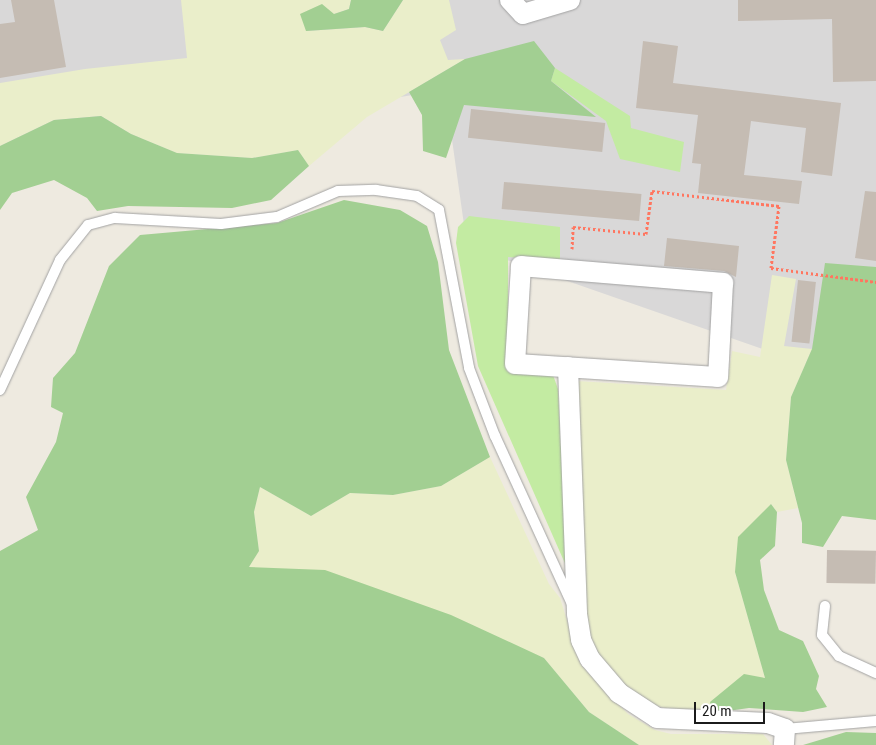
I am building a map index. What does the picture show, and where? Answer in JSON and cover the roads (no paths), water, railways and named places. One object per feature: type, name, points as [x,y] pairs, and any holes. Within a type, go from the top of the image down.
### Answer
[{"type":"street","points":[[510,0],[523,14],[570,0]]},
{"type":"street","points":[[521,266],[723,283],[718,377],[568,368],[515,364],[521,266]]},
{"type":"street","points":[[568,368],[577,614],[581,640],[602,676],[618,693],[657,718],[768,723],[784,737]]},
{"type":"lane","points":[[0,390],[60,260],[88,225],[114,218],[221,224],[277,218],[338,191],[376,190],[417,196],[439,210],[469,368],[495,436],[577,614]]},
{"type":"lane","points":[[825,606],[822,635],[839,656],[876,674]]},
{"type":"lane","points":[[784,737],[876,721]]}]
